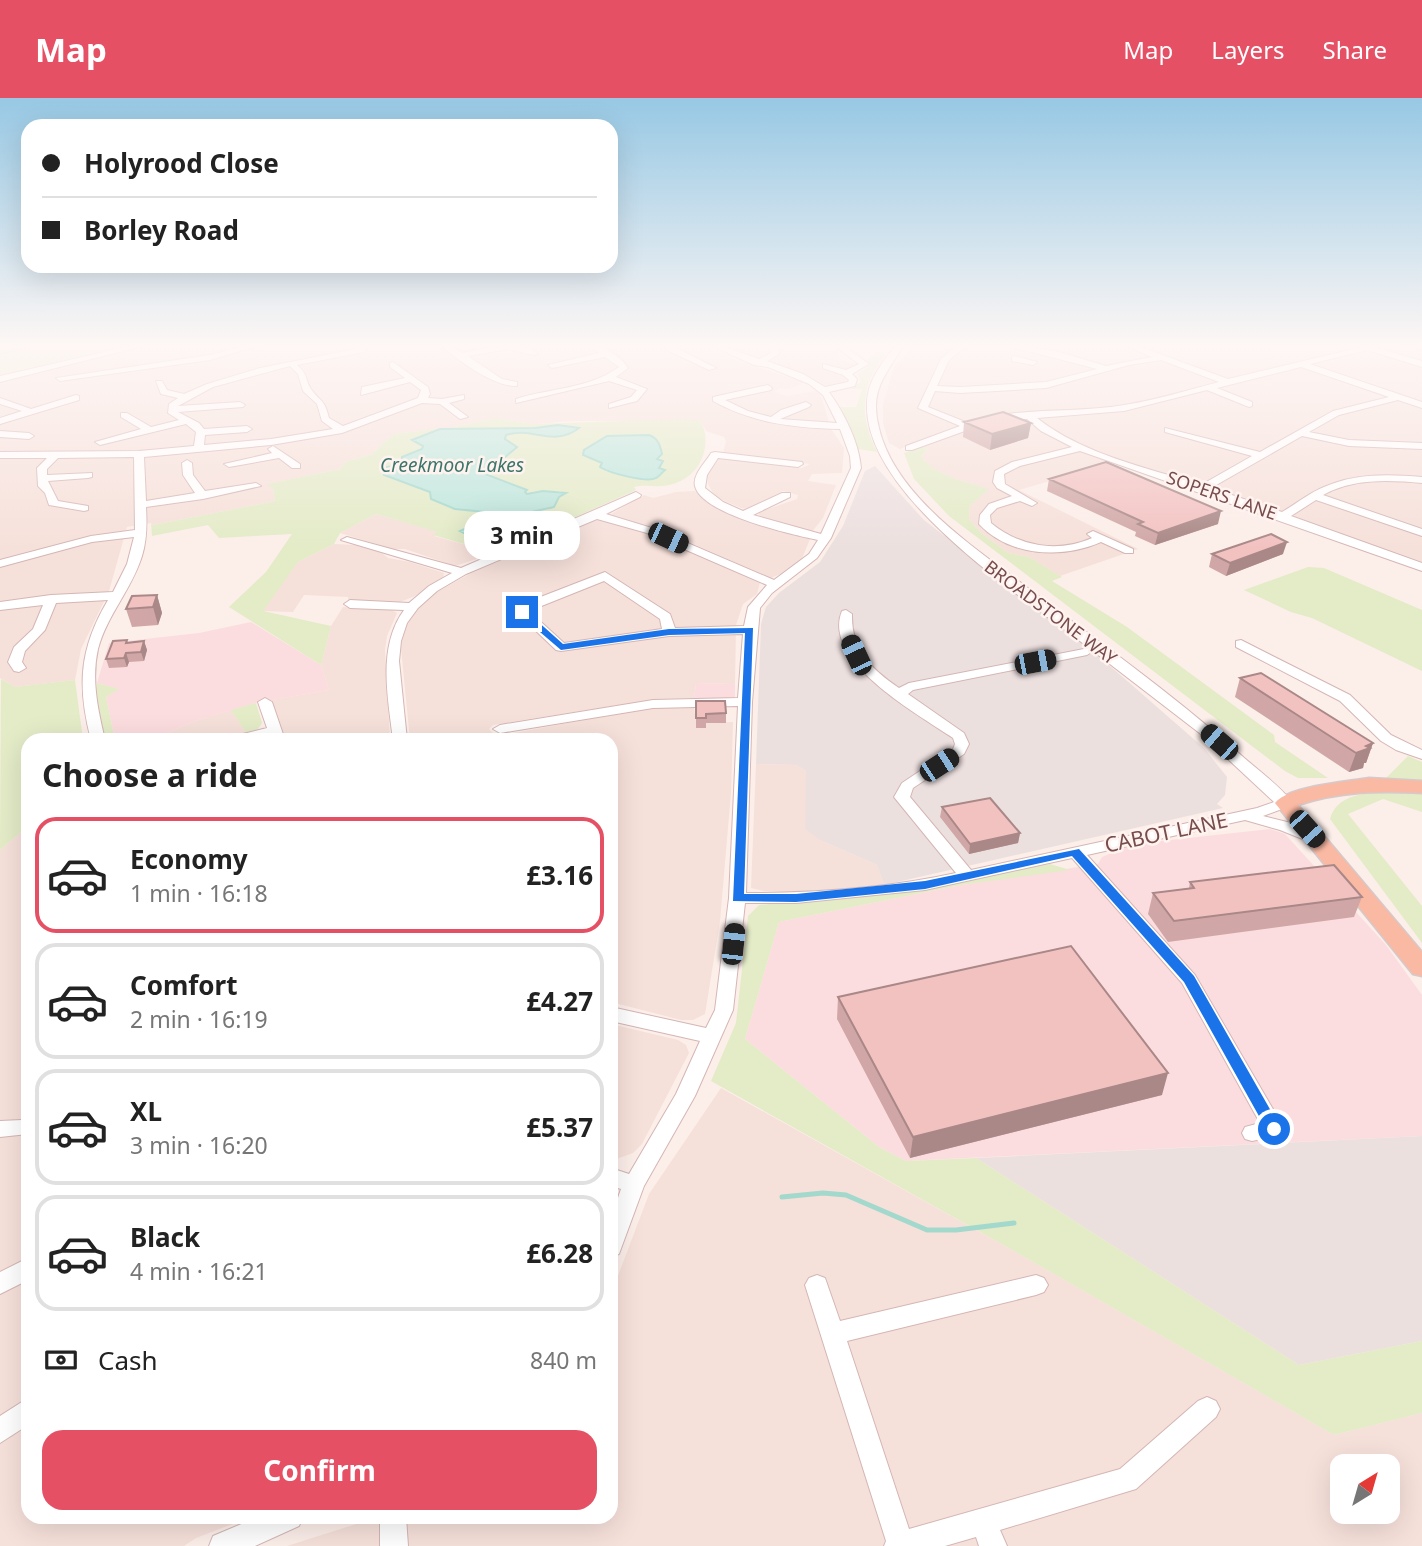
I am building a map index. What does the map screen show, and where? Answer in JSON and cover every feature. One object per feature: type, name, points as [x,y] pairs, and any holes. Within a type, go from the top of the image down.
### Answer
[{"type":"main road","name":"CABOT LANE","points":[[1284,803],[1315,793],[1369,784],[1422,787]]},
{"type":"main road","name":"BROADSTONE WAY","points":[[1284,803],[1422,968]]},
{"type":"street","points":[[0,421],[26,414]]},
{"type":"street","points":[[174,414],[196,425],[201,432],[199,448]]},
{"type":"street","points":[[324,414],[325,419],[342,430]]},
{"type":"street","points":[[0,455],[139,454],[271,442],[342,430],[385,414]]},
{"type":"street","points":[[458,414],[463,417]]},
{"type":"street","points":[[749,414],[807,425],[842,426]]},
{"type":"street","points":[[774,419],[782,414]]},
{"type":"street","points":[[618,1228],[634,1184],[685,1096],[724,1010],[737,898],[750,630],[754,607],[776,584],[802,567],[813,556],[825,538],[856,468],[855,456],[836,414]]},
{"type":"street","name":"BROADSTONE WAY","points":[[873,414],[876,439],[908,494],[931,518],[1207,732],[1284,803]]},
{"type":"street","points":[[937,414],[967,426]]},
{"type":"street","points":[[909,448],[986,420],[1051,414]]},
{"type":"street","points":[[1203,488],[1335,414]]},
{"type":"street","points":[[124,415],[148,429]]},
{"type":"street","name":"SOPERS LANE","points":[[1027,415],[1036,424],[1081,448],[1203,488],[1422,567]]},
{"type":"street","points":[[100,442],[185,421]]},
{"type":"street","points":[[201,432],[247,429]]},
{"type":"street","points":[[1168,430],[1260,455]]},
{"type":"street","points":[[1301,433],[1349,443],[1422,446]]},
{"type":"street","points":[[0,434],[29,436]]},
{"type":"street","points":[[229,464],[245,459],[286,463],[271,442]]},
{"type":"street","points":[[1032,503],[998,482],[1001,471],[1016,464],[1081,448]]},
{"type":"street","points":[[798,464],[716,452],[699,480],[700,491],[715,502],[789,532],[825,538]]},
{"type":"street","points":[[96,733],[88,699],[88,677],[94,640],[136,557],[141,505],[137,482],[139,454]]},
{"type":"street","points":[[54,456],[42,468],[43,486],[50,492],[53,503],[84,508]]},
{"type":"street","points":[[201,466],[188,466],[188,475],[203,495]]},
{"type":"street","points":[[43,478],[88,474]]},
{"type":"street","points":[[1283,516],[1331,487],[1359,481],[1422,480]]},
{"type":"street","points":[[141,505],[249,489]]},
{"type":"street","points":[[399,733],[393,645],[402,619],[410,607],[462,572],[596,515],[636,495]]},
{"type":"street","points":[[745,514],[786,495]]},
{"type":"street","points":[[1315,496],[1422,533]]},
{"type":"street","points":[[1020,497],[993,506],[985,515],[985,524],[1007,540],[1046,548],[1074,548],[1098,536],[1129,551]]},
{"type":"street","points":[[596,515],[651,531],[776,584]]},
{"type":"street","points":[[0,564],[72,543],[140,533]]},
{"type":"street","points":[[348,540],[462,572]]},
{"type":"street","points":[[72,543],[78,550],[77,558]]},
{"type":"street","points":[[669,632],[666,617],[605,576],[524,608],[522,612],[561,648],[669,632],[750,630]]},
{"type":"street","points":[[0,606],[51,599],[116,596]]},
{"type":"street","points":[[19,668],[15,662],[19,650],[39,630],[51,599]]},
{"type":"street","points":[[350,604],[410,607]]},
{"type":"street","points":[[846,614],[845,632],[860,662],[883,683],[959,736],[962,744],[959,751],[907,786],[902,797],[967,876]]},
{"type":"street","points":[[1241,644],[1345,698],[1356,705],[1387,738],[1422,755]]},
{"type":"street","points":[[901,693],[909,687],[1087,651]]},
{"type":"street","points":[[265,702],[276,733]]},
{"type":"street","points":[[500,729],[653,704],[746,702]]},
{"type":"street","name":"CABOT LANE","points":[[737,898],[796,898],[925,885],[1239,817],[1284,803]]},
{"type":"street","name":"BROADSTONE WAY","points":[[1239,817],[1261,818],[1317,840]]},
{"type":"street","points":[[1075,852],[1189,979],[1274,1129],[1252,1133]]},
{"type":"street","points":[[618,1016],[713,1037]]},
{"type":"street","points":[[0,1129],[21,1130]]},
{"type":"street","points":[[618,1179],[634,1184]]},
{"type":"street","points":[[0,1284],[21,1272]]},
{"type":"street","points":[[817,1284],[900,1545],[988,1534],[1127,1480],[1207,1409]]},
{"type":"street","points":[[832,1334],[1036,1285]]},
{"type":"street","points":[[0,1431],[21,1415]]},
{"type":"street","points":[[223,1546],[274,1524]]},
{"type":"street","points":[[393,1524],[394,1546]]},
{"type":"shaded area","points":[[0,414],[826,414],[831,429],[844,448],[842,473],[812,474],[808,481],[836,485],[823,518],[812,532],[779,525],[759,515],[759,512],[797,499],[798,495],[783,491],[773,496],[773,499],[747,509],[741,508],[713,493],[707,475],[720,458],[802,468],[810,464],[723,453],[726,441],[724,437],[706,431],[701,421],[574,421],[534,424],[496,418],[454,427],[393,434],[372,454],[345,462],[340,469],[268,484],[273,489],[275,501],[153,525],[151,523],[127,527],[109,591],[81,649],[75,680],[15,687],[0,678]]},
{"type":"shaded area","points":[[883,414],[1422,414],[1422,571],[1114,462],[1019,490],[1138,549],[1060,576],[1029,557],[1008,553],[981,533],[969,519],[970,506],[988,489],[947,476],[929,466],[921,456],[928,450],[922,447],[926,442],[922,440],[900,449],[889,443]]},
{"type":"shaded area","points":[[875,466],[924,520],[1086,645],[1204,748],[1227,777],[1225,795],[1217,804],[1223,808],[884,885],[877,865],[820,840],[805,829],[806,771],[796,765],[756,764],[761,624],[766,607],[779,593],[820,562],[843,526],[865,471]]},
{"type":"shaded area","points":[[695,491],[716,506],[772,530],[810,539],[801,561],[790,570],[771,578],[671,534],[611,514],[644,495],[653,498],[676,492]]},
{"type":"shaded area","points":[[376,514],[438,532],[434,536],[495,553],[455,566],[405,549],[393,549],[340,533]]},
{"type":"shaded area","points":[[605,519],[660,538],[760,582],[757,594],[743,604],[736,625],[735,684],[696,683],[694,698],[657,699],[493,725],[489,729],[493,733],[409,733],[401,648],[404,629],[412,614],[435,593],[473,572],[594,521]]},
{"type":"shaded area","points":[[334,544],[355,545],[382,553],[388,558],[444,573],[443,578],[400,602],[304,595],[293,612],[262,611],[298,562]]},
{"type":"shaded area","points":[[343,607],[392,610],[397,613],[387,636],[385,650],[390,733],[282,733],[272,700],[329,690],[321,665],[331,626]]},
{"type":"shaded area","points":[[251,622],[321,665],[329,690],[256,703],[195,721],[167,733],[114,733],[106,697],[118,689],[97,683],[109,643],[199,633]]},
{"type":"shaded area","points":[[696,683],[735,684],[735,698],[694,698]]},
{"type":"shaded area","points":[[656,707],[694,708],[697,728],[706,723],[733,722],[731,793],[720,921],[705,1014],[693,1020],[681,1020],[618,1004],[618,733],[514,733]]},
{"type":"shaded area","points":[[231,710],[246,733],[167,733]]},
{"type":"shaded area","points":[[756,764],[796,765],[806,771],[820,840],[877,865],[884,885],[810,891],[764,891],[751,888]]},
{"type":"shaded area","points":[[1270,829],[1285,834],[1386,945],[1422,995],[1422,1136],[906,1161],[879,1147],[745,1039],[779,922],[961,885],[1098,864],[1102,857],[1134,844]]},
{"type":"shaded area","points":[[21,832],[21,1524],[233,1524],[196,1538],[184,1546],[0,1546],[0,850]]},
{"type":"shaded area","points":[[618,1026],[678,1040],[686,1045],[689,1053],[642,1144],[633,1153],[618,1158]]},
{"type":"shaded area","points":[[721,1088],[1021,1255],[1334,1435],[1422,1413],[1422,1546],[287,1546],[356,1524],[618,1524],[618,1276],[649,1194]]},
{"type":"shaded area","points":[[1422,1136],[1422,1341],[1299,1365],[976,1158]]},
{"type":"green space","points":[[842,414],[865,414],[877,452],[858,449]]},
{"type":"green space","points":[[496,418],[534,424],[682,419],[701,421],[705,444],[699,464],[684,479],[662,486],[634,487],[636,490],[495,553],[433,535],[437,532],[376,514],[340,533],[334,544],[298,562],[263,611],[331,626],[321,665],[229,607],[266,572],[292,534],[219,538],[208,525],[152,536],[151,523],[153,525],[275,501],[273,489],[267,484],[340,469],[345,462],[372,454],[393,434],[454,427]],"holes":[[[558,425],[535,434],[516,432],[506,435],[505,439],[517,447],[484,475],[526,489],[527,494],[561,491],[561,495],[548,509],[527,513],[509,526],[461,531],[488,518],[488,515],[448,507],[431,499],[430,492],[384,475],[393,465],[403,464],[403,457],[424,447],[413,440],[440,429],[535,428]],[[597,443],[659,443],[662,454],[657,459],[659,469],[664,470],[641,480],[603,470],[600,467],[602,463],[589,446]]]},
{"type":"green space","points":[[922,447],[928,450],[921,456],[935,469],[989,489],[970,506],[969,519],[981,533],[1008,553],[1029,557],[1062,577],[1052,581],[1127,627],[1274,735],[1275,742],[1328,778],[1298,778],[1285,771],[949,516],[914,479],[904,453]]},
{"type":"green space","points":[[1308,567],[1324,568],[1422,610],[1422,671],[1312,618],[1291,612],[1244,590]]},
{"type":"green space","points":[[1,679],[15,687],[75,680],[82,733],[21,733],[21,832],[0,850]]},
{"type":"green space","points":[[97,683],[119,689],[106,697],[114,733],[104,733]]},
{"type":"green space","points":[[256,703],[262,723],[258,729],[246,733],[231,710]]},
{"type":"green space","points":[[1408,756],[1422,762],[1422,782],[1386,778]]},
{"type":"green space","points":[[1371,793],[1422,794],[1422,812],[1383,799],[1348,814],[1422,906],[1422,943],[1330,819],[1334,809],[1350,798]]},
{"type":"green space","points":[[1050,864],[1070,870],[961,885],[779,922],[745,1039],[879,1147],[906,1161],[976,1158],[1299,1365],[1422,1341],[1422,1413],[1334,1435],[711,1081],[736,1023],[748,916],[759,905],[912,891],[969,877]]},
{"type":"water","name":"Creekmoor Lakes","points":[[558,425],[579,428],[569,434],[551,437],[525,433],[506,435],[505,439],[517,447],[485,474],[527,490],[527,494],[543,491],[566,493],[559,497],[554,507],[520,516],[497,533],[485,538],[470,536],[460,531],[488,518],[485,512],[455,509],[431,499],[430,492],[384,475],[387,467],[402,464],[402,457],[422,449],[423,446],[412,440],[440,429],[535,428]]},
{"type":"water","name":"Creekmoor Lakes","points":[[649,435],[655,438],[659,445],[662,454],[657,459],[663,461],[659,468],[665,470],[656,478],[637,478],[611,472],[600,467],[602,463],[583,455],[584,450],[607,436]]},
{"type":"building","points":[[1007,414],[1031,423],[992,434],[964,422]]},
{"type":"building","points":[[1106,462],[1221,511],[1158,533],[1138,524],[1143,522],[1049,479]]},
{"type":"building","points":[[1271,534],[1287,542],[1230,563],[1212,554]]},
{"type":"building","points":[[157,595],[153,607],[126,609],[132,596]]},
{"type":"building","points":[[127,640],[126,643],[144,641],[141,652],[126,653],[124,658],[106,659],[113,641]]},
{"type":"building","points":[[1261,673],[1373,743],[1366,746],[1370,748],[1356,753],[1240,678]]},
{"type":"building","points":[[696,701],[725,701],[726,713],[706,714],[706,718],[696,718]]},
{"type":"building","points":[[990,798],[1020,833],[970,844],[942,807]]},
{"type":"building","points":[[1334,865],[1362,897],[1174,921],[1153,893],[1194,888],[1190,882]]},
{"type":"building","points":[[1071,946],[1168,1073],[913,1137],[838,997]]},
{"type":"waterway","points":[[782,1197],[823,1193],[846,1195],[927,1230],[956,1230],[1014,1223]]},
{"type":"route","points":[[522,612],[561,648],[669,632],[750,630],[737,898],[796,898],[925,885],[1075,852],[1189,979],[1242,1068],[1274,1129]]}]
